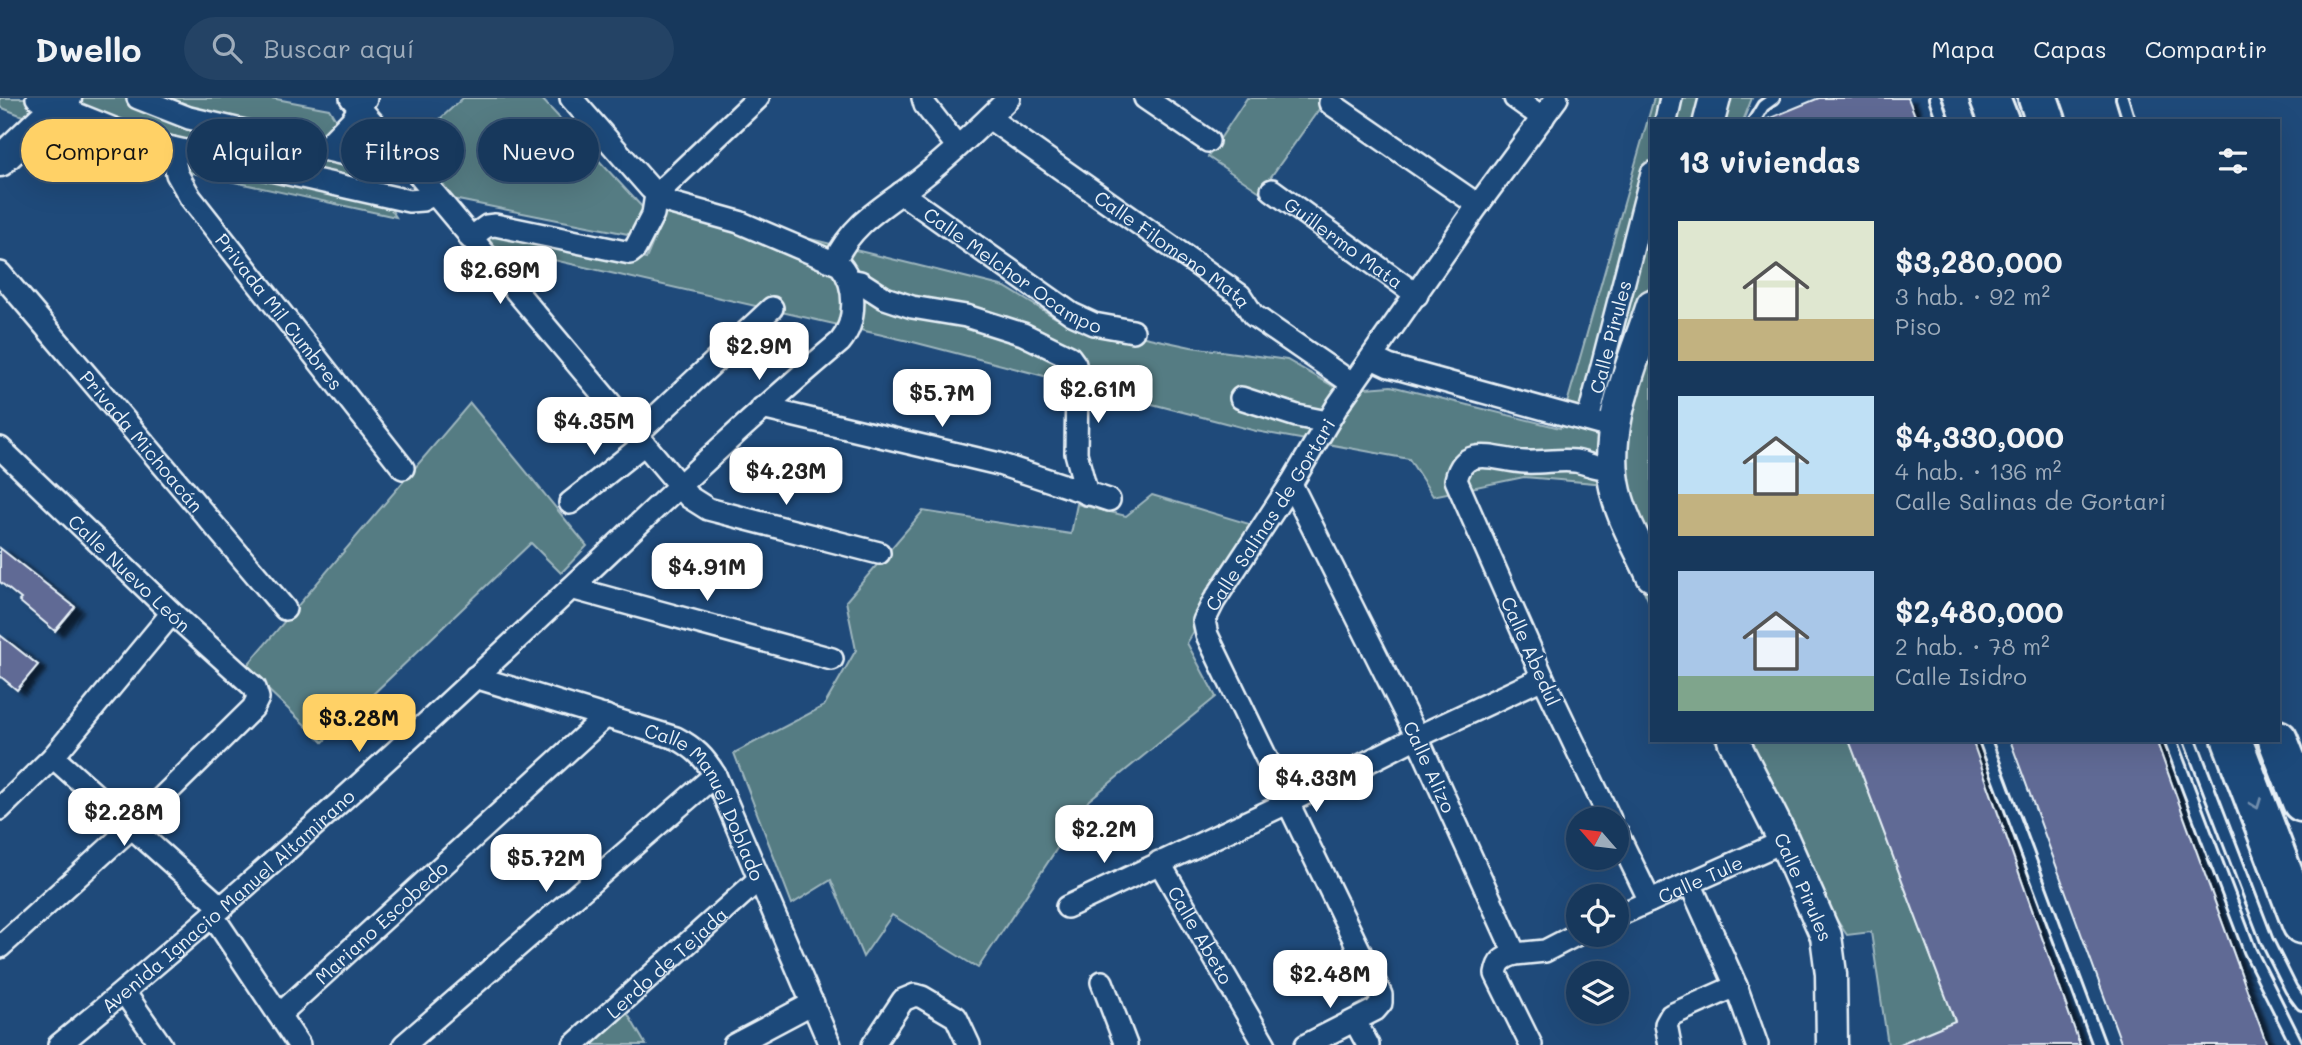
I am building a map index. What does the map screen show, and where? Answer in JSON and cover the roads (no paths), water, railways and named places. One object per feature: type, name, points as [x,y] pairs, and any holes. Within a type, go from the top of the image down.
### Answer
[{"type":"highway","points":[[1990,98],[1997,119]]},
{"type":"highway","points":[[2038,98],[2045,119]]},
{"type":"highway","points":[[2233,742],[2302,924]]},
{"type":"highway","points":[[2279,742],[2302,802]]},
{"type":"street","points":[[138,98],[193,119]]},
{"type":"street","points":[[571,98],[663,200],[749,226],[795,247],[835,261],[850,280],[860,282],[885,298],[912,307],[965,316],[1023,334],[1065,354],[1075,364],[1076,453],[1087,494]]},
{"type":"street","points":[[470,238],[487,226],[495,225],[630,253],[635,249],[653,215],[656,195],[758,98]]},
{"type":"street","points":[[923,98],[925,105],[957,146]]},
{"type":"street","points":[[835,261],[844,243],[865,219],[927,174],[1009,98]]},
{"type":"street","points":[[1145,98],[1208,141]]},
{"type":"street","points":[[1515,98],[1543,118]]},
{"type":"street","name":"Calle Salinas de Gortari","points":[[1355,1020],[1375,1010],[1381,1003],[1381,995],[1207,635],[1204,621],[1327,422],[1478,205],[1557,98]]},
{"type":"street","points":[[1666,119],[1671,98]]},
{"type":"street","points":[[1710,119],[1715,98]]},
{"type":"street","points":[[0,161],[54,101],[94,119]]},
{"type":"street","points":[[327,146],[352,120],[359,101]]},
{"type":"street","points":[[359,101],[373,119]]},
{"type":"street","points":[[1330,103],[1478,205]]},
{"type":"street","name":"Calle Filomeno Mata","points":[[989,118],[1240,295],[1253,315],[1353,384]]},
{"type":"street","points":[[173,148],[409,201],[422,200],[434,194]]},
{"type":"street","name":"Privada Mil Cumbres","points":[[173,153],[177,174],[190,197],[403,468]]},
{"type":"street","points":[[424,182],[695,502],[708,509],[878,553]]},
{"type":"street","name":"Calle Pirules","points":[[1650,183],[1601,424],[1622,511],[1650,572]]},
{"type":"street","name":"Guillermo Mata","points":[[1272,190],[1417,295]]},
{"type":"street","name":"Calle Melchor Ocampo","points":[[901,193],[1072,314],[1094,324],[1133,331]]},
{"type":"street","name":"Privada Michoacán","points":[[0,273],[285,609]]},
{"type":"street","name":"Avenida Ignacio Manuel Altamirano","points":[[59,1045],[218,912],[571,588],[678,485],[839,342],[847,333],[852,300],[850,280]]},
{"type":"street","points":[[570,503],[640,439],[772,308]]},
{"type":"street","name":"Calle Pirules","points":[[1601,424],[1626,385],[1650,311]]},
{"type":"street","points":[[1372,358],[1389,366],[1601,424]]},
{"type":"street","points":[[1241,398],[1297,416],[1327,422]]},
{"type":"street","points":[[762,408],[999,464],[1109,500]]},
{"type":"street","name":"Calle Nuevo León","points":[[0,448],[172,613],[255,688],[258,698],[253,708],[132,827]]},
{"type":"street","name":"Calle Abedul","points":[[1604,807],[1543,678],[1456,480],[1459,467],[1468,460],[1479,457],[1501,457],[1522,462],[1571,461],[1600,468],[1613,466]]},
{"type":"street","name":"Calle Alizo","points":[[1291,484],[1417,737],[1515,954]]},
{"type":"street","points":[[571,588],[832,659]]},
{"type":"street","points":[[0,809],[53,757],[172,613]]},
{"type":"street","name":"Calle Manuel Doblado","points":[[475,677],[676,738],[704,756],[715,775],[830,1045]]},
{"type":"street","points":[[1067,907],[1543,678]]},
{"type":"street","name":"Mariano Escobedo","points":[[279,1015],[606,716]]},
{"type":"street","name":"Calle Pirules","points":[[1734,742],[1820,920],[1829,949],[1832,1045]]},
{"type":"street","points":[[53,757],[132,827],[218,912],[299,1045]]},
{"type":"street","points":[[404,1045],[715,775]]},
{"type":"street","points":[[0,947],[132,827]]},
{"type":"street","name":"Calle Tule","points":[[1629,911],[1784,841]]},
{"type":"street","points":[[1629,858],[1650,901]]},
{"type":"street","name":"Calle Abeto","points":[[1159,862],[1265,1045]]},
{"type":"street","name":"Lerdo de Tejada","points":[[574,1045],[758,880]]},
{"type":"street","points":[[1690,883],[1736,986],[1757,1045]]},
{"type":"street","points":[[1531,1045],[1496,974],[1499,962],[1515,954],[1545,951],[1566,940]]},
{"type":"street","points":[[1102,982],[1126,1045]]},
{"type":"street","points":[[1670,1045],[1666,1024],[1671,1015],[1736,986]]},
{"type":"street","points":[[124,992],[161,1045]]},
{"type":"street","points":[[873,1045],[898,1005],[911,995],[922,997],[956,1017],[970,1045]]},
{"type":"street","points":[[734,1045],[813,1003]]},
{"type":"street","points":[[1306,1045],[1355,1020],[1368,1045]]},
{"type":"lane","points":[[1755,119],[1763,106],[1774,98]]},
{"type":"lane","points":[[1935,98],[1942,119]]},
{"type":"lane","points":[[2122,98],[2128,119]]},
{"type":"lane","points":[[1986,742],[2099,1045]]},
{"type":"lane","points":[[2171,742],[2250,951],[2297,1045]]},
{"type":"lane","points":[[2191,742],[2267,942],[2291,989],[2302,1003]]}]
